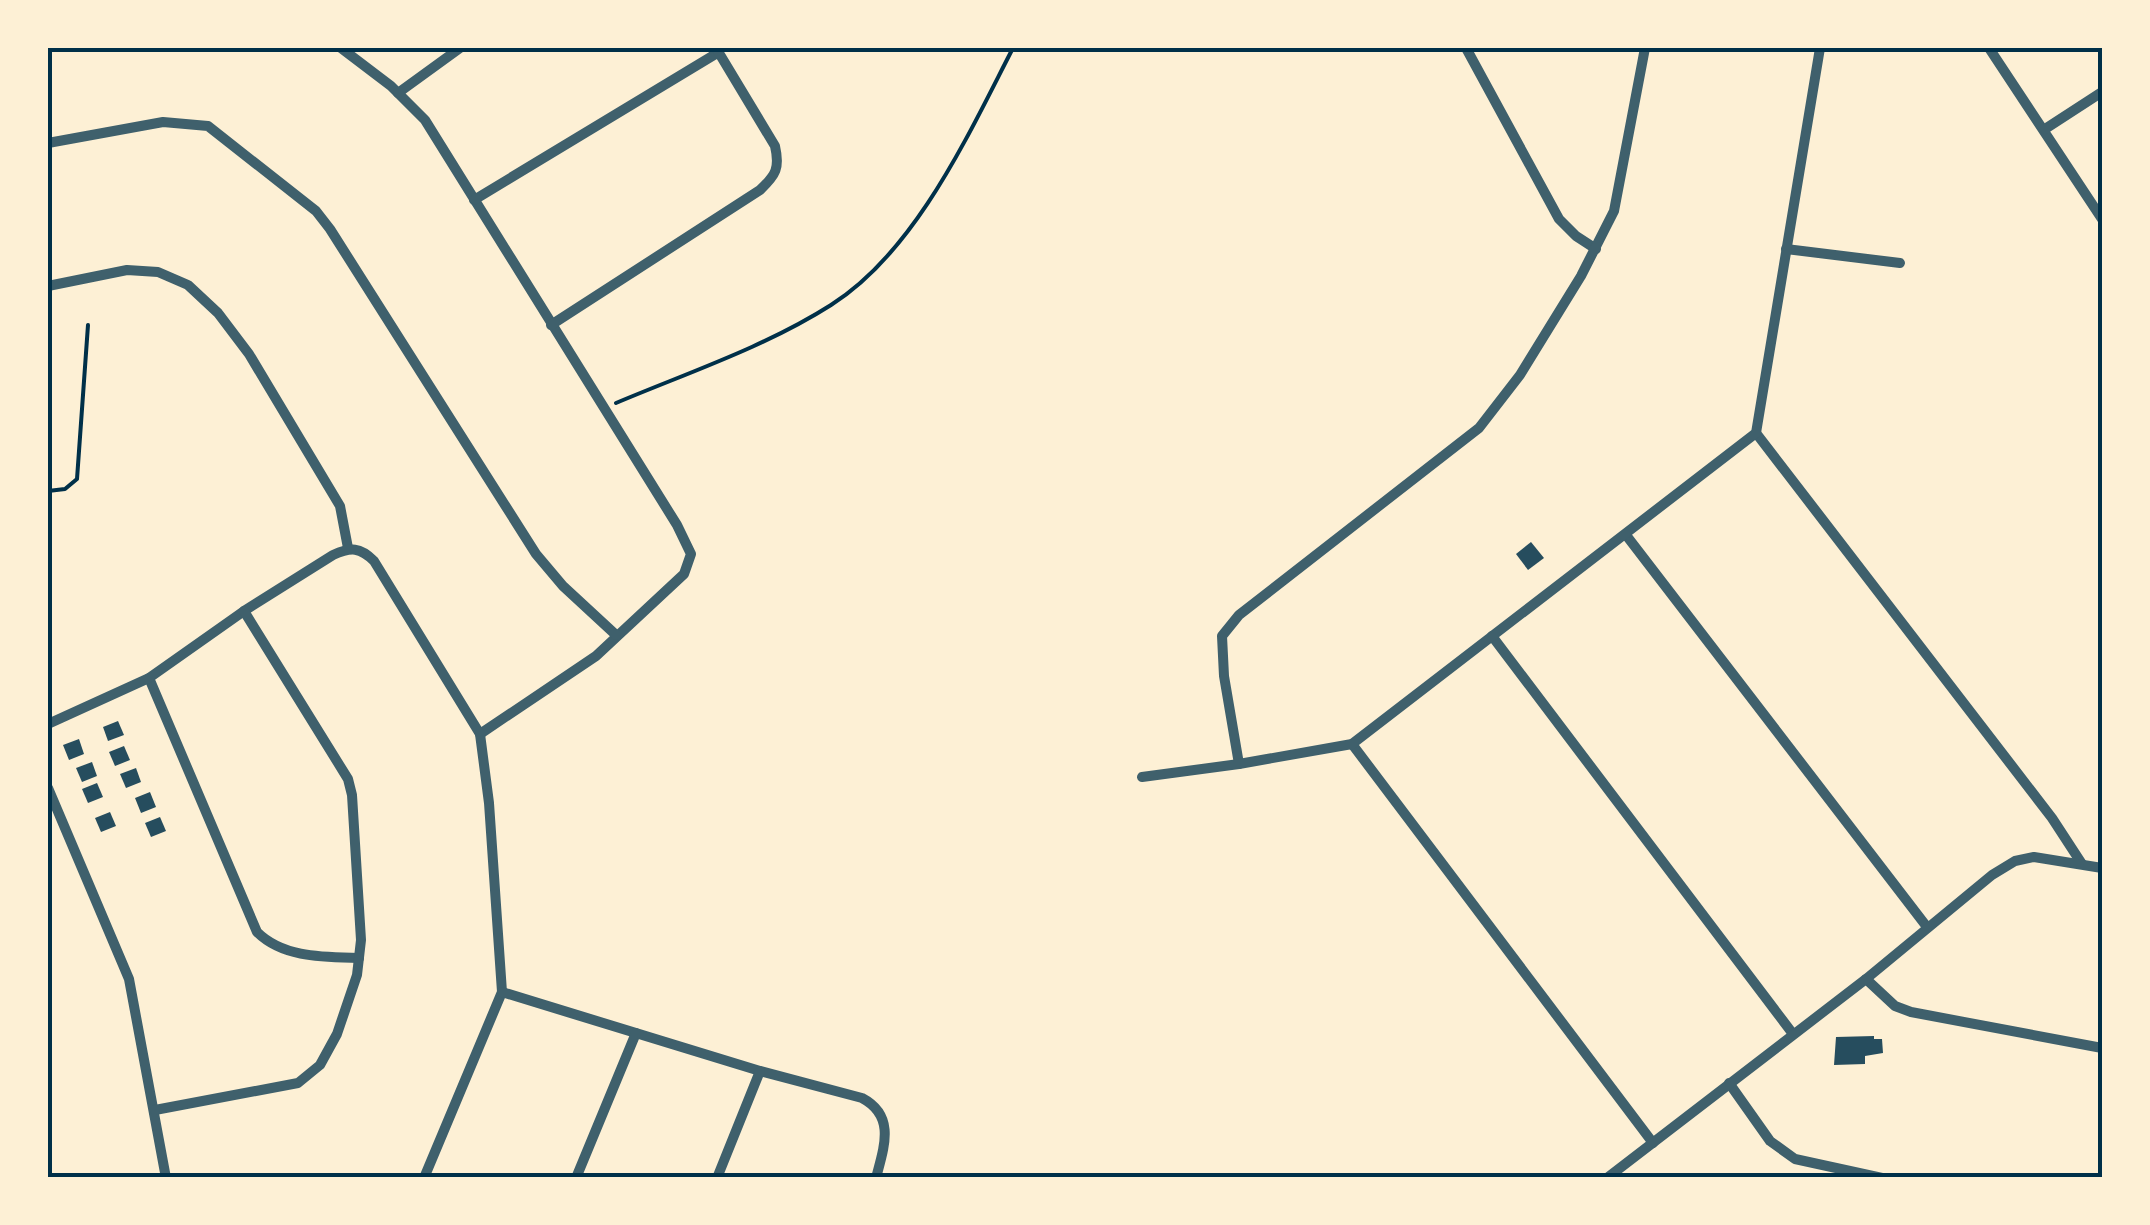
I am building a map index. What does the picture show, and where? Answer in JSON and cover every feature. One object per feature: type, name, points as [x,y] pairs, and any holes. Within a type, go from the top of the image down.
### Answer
[{"type":"street","points":[[341,48],[426,120],[678,525],[691,554],[684,574],[569,678],[480,734]]},
{"type":"street","points":[[398,93],[460,48]]},
{"type":"street","points":[[1466,48],[1545,197],[1560,220],[1596,248]]},
{"type":"street","points":[[1239,764],[1220,641],[1228,626],[1479,428],[1520,375],[1614,211],[1645,48]]},
{"type":"street","points":[[1142,777],[1352,744],[1756,433],[1820,48]]},
{"type":"street","points":[[1989,48],[2102,219]]},
{"type":"street","points":[[474,200],[718,50],[775,146],[777,174],[760,190],[552,324]]},
{"type":"street","points":[[2045,129],[2102,92]]},
{"type":"street","points":[[48,143],[163,122],[208,126],[316,211],[536,554],[563,586],[616,635]]},
{"type":"street","points":[[1786,250],[1900,263]]},
{"type":"street","points":[[48,286],[126,270],[158,272],[188,285],[218,314],[249,354],[340,506],[353,549],[374,561],[480,734],[489,803],[502,992],[424,1178]]},
{"type":"street","points":[[1756,433],[2052,818],[2082,864]]},
{"type":"street","points":[[1626,535],[1927,928]]},
{"type":"street","points":[[48,724],[148,678],[244,611],[353,549]]},
{"type":"street","points":[[155,1110],[298,1084],[311,1075],[337,1034],[359,958],[361,919],[348,779],[244,611]]},
{"type":"street","points":[[1492,636],[1794,1034]]},
{"type":"street","points":[[148,678],[257,932],[269,944],[287,950],[319,957],[359,958]]},
{"type":"street","points":[[1352,744],[1653,1142]]},
{"type":"street","points":[[48,788],[128,978],[166,1178]]},
{"type":"street","points":[[1607,1178],[1866,979],[1992,875],[2016,861],[2034,857],[2102,868]]},
{"type":"street","points":[[1866,979],[1895,1006],[1912,1012],[2102,1048]]},
{"type":"street","points":[[502,992],[862,1098],[882,1114],[887,1132],[876,1178]]},
{"type":"street","points":[[576,1178],[636,1033]]},
{"type":"street","points":[[717,1178],[760,1071]]},
{"type":"street","points":[[1728,1083],[1770,1142],[1795,1160],[1882,1178]]},
{"type":"path","points":[[604,408],[755,345],[832,305],[867,276],[900,242],[964,142],[1013,48]]},
{"type":"path","points":[[48,491],[65,489],[77,479],[88,326]]},
{"type":"building","points":[[1531,542],[1544,558],[1528,570],[1516,554]]},
{"type":"building","points":[[118,721],[124,735],[108,741],[103,727]]},
{"type":"building","points":[[79,739],[84,754],[69,760],[63,745]]},
{"type":"building","points":[[124,746],[130,760],[115,766],[109,752]]},
{"type":"building","points":[[92,762],[97,776],[82,782],[76,768]]},
{"type":"building","points":[[136,768],[141,782],[126,788],[120,774]]},
{"type":"building","points":[[97,783],[103,797],[88,803],[82,789]]},
{"type":"building","points":[[150,792],[156,807],[141,813],[135,798]]},
{"type":"building","points":[[110,812],[116,826],[101,832],[95,818]]},
{"type":"building","points":[[160,817],[166,831],[151,837],[145,823]]},
{"type":"building","points":[[1836,1037],[1882,1039],[1883,1053],[1865,1056],[1865,1064],[1834,1065]]}]
